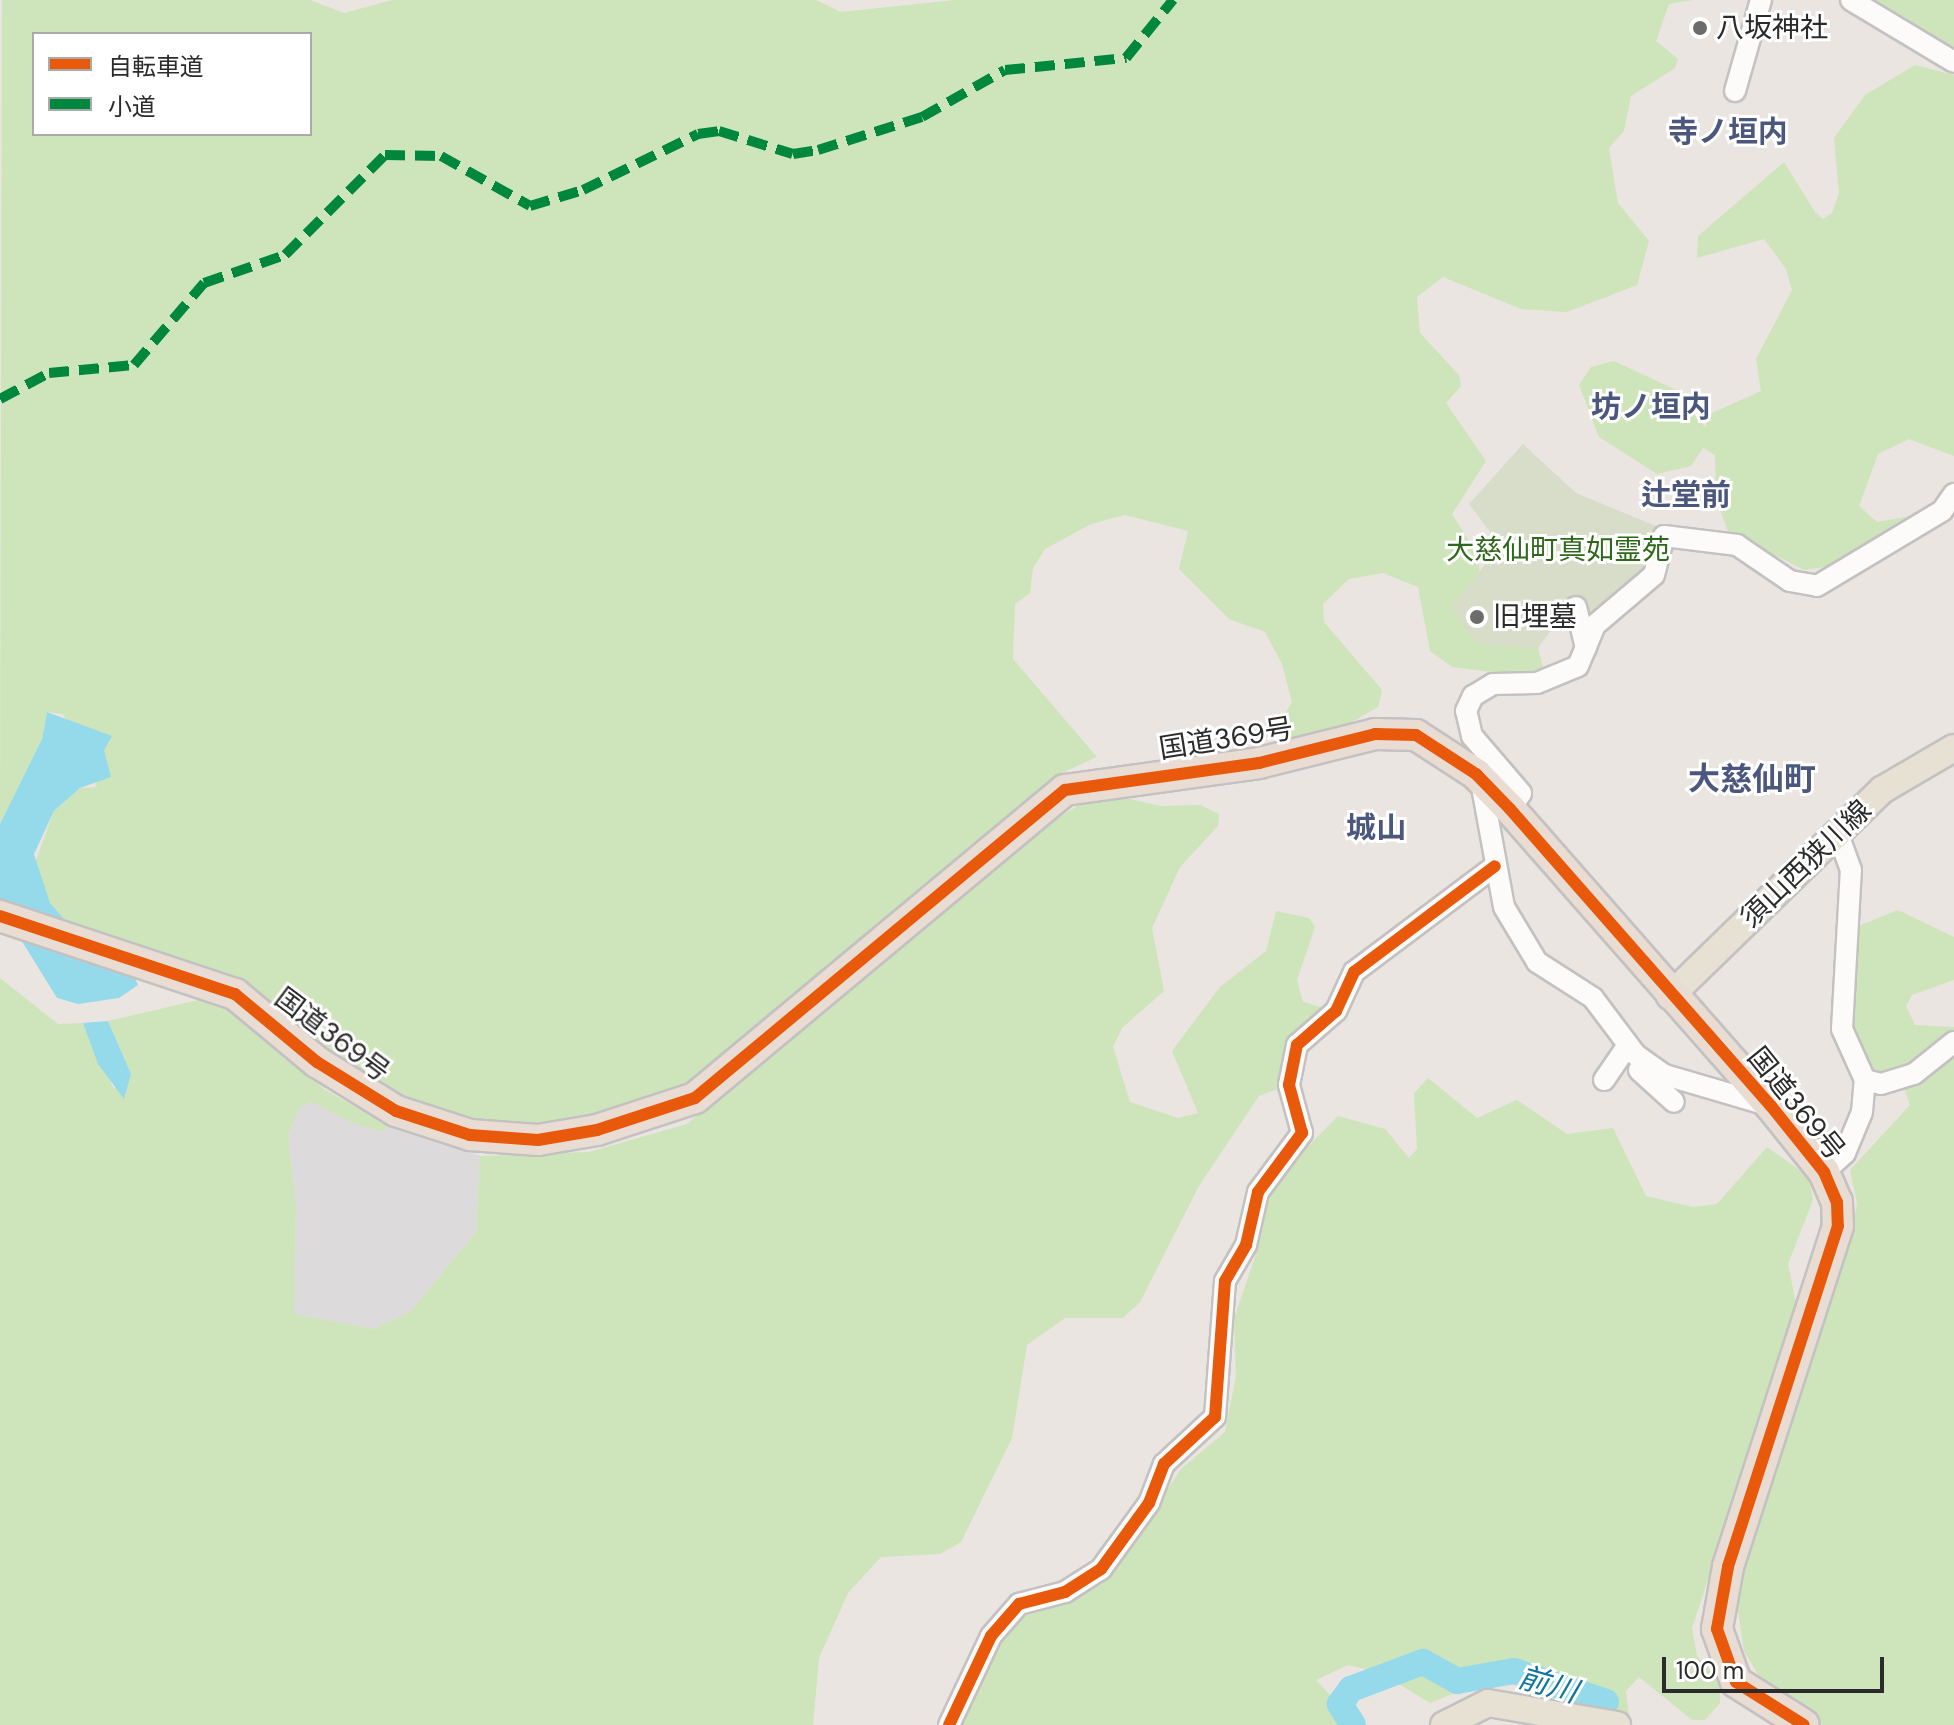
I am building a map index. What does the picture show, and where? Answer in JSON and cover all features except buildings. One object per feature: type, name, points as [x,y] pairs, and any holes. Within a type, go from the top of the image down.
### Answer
[{"type":"highway","name":"国道369号","points":[[0,916],[235,994],[317,1062],[396,1111],[470,1135],[538,1140],[597,1130],[695,1098],[1065,790],[1259,763],[1375,734],[1416,735],[1476,774],[1510,809],[1670,996],[1771,1106],[1824,1172],[1838,1226],[1728,1567],[1717,1629],[1736,1682],[1804,1725]]},
{"type":"main road","name":"須山西狭川線","points":[[1670,996],[1882,790],[1954,748]]},
{"type":"main road","points":[[1444,1725],[1488,1703],[1516,1703],[1617,1725]]},
{"type":"street","points":[[1735,91],[1761,0]]},
{"type":"street","points":[[1851,0],[1954,62]]},
{"type":"street","points":[[1510,809],[1521,793],[1472,736],[1466,711],[1473,696],[1493,684],[1562,677],[1586,648],[1595,625],[1654,575],[1664,536],[1737,545],[1790,581],[1817,586],[1932,518],[1954,494]]},
{"type":"street","points":[[1576,607],[1586,648]]},
{"type":"street","points":[[1476,774],[1490,804],[1495,866],[1504,907],[1537,962],[1593,998],[1632,1050],[1665,1075],[1771,1106]]},
{"type":"street","points":[[1824,1172],[1845,1153],[1862,1112],[1865,1080],[1842,1029],[1851,870],[1838,835]]},
{"type":"street","points":[[949,1725],[991,1636],[1019,1604],[1065,1592],[1101,1569],[1149,1503],[1164,1464],[1215,1417],[1225,1281],[1246,1245],[1258,1192],[1302,1133],[1289,1085],[1297,1045],[1336,1011],[1354,972],[1495,866]]},
{"type":"street","points":[[1865,1080],[1881,1084],[1914,1074],[1954,1042]]},
{"type":"street","points":[[1604,1080],[1632,1050]]},
{"type":"street","points":[[1632,1050],[1637,1068],[1674,1102]]},
{"type":"shaded area","points":[[312,1102],[355,1124],[383,1132],[389,1125],[480,1156],[476,1232],[410,1312],[373,1329],[294,1314],[296,1205],[288,1135],[300,1107]]},
{"type":"green space","points":[[2,0],[310,0],[344,13],[393,0],[816,0],[841,12],[955,0],[1693,0],[1669,4],[1656,41],[1678,59],[1675,68],[1631,96],[1624,131],[1609,148],[1618,203],[1649,241],[1637,285],[1567,312],[1521,309],[1443,277],[1417,297],[1420,333],[1459,375],[1461,386],[1446,403],[1486,461],[1452,514],[1478,555],[1481,590],[1535,635],[1543,668],[1516,675],[1452,667],[1430,651],[1418,587],[1383,573],[1349,579],[1323,604],[1324,622],[1382,690],[1378,707],[1323,739],[1283,742],[1277,727],[1292,702],[1282,664],[1265,632],[1229,619],[1179,569],[1188,531],[1125,515],[1091,524],[1045,549],[1033,568],[1030,593],[1015,604],[1013,659],[1097,757],[1064,772],[682,1089],[591,1124],[530,1134],[439,1120],[315,1047],[76,932],[50,903],[34,866],[54,811],[80,788],[97,787],[63,714],[47,712],[42,739],[0,824]]},
{"type":"green space","points":[[1866,0],[1954,0],[1954,54]]},
{"type":"green space","points":[[1915,65],[1954,75],[1954,456],[1909,439],[1878,454],[1859,506],[1877,522],[1918,515],[1837,565],[1804,570],[1728,531],[1716,500],[1715,455],[1703,448],[1691,466],[1657,474],[1599,437],[1579,385],[1591,367],[1614,361],[1676,390],[1705,427],[1712,413],[1761,391],[1756,359],[1792,290],[1786,269],[1764,239],[1697,258],[1698,236],[1784,162],[1815,212],[1823,219],[1832,213],[1839,193],[1834,138],[1865,95]]},
{"type":"green space","name":"大慈仙町真如霊苑","points":[[1523,444],[1576,493],[1658,527],[1644,573],[1597,615],[1568,608],[1537,649],[1477,644],[1452,607],[1500,545],[1469,504]]},
{"type":"green space","points":[[1101,792],[1160,806],[1200,805],[1219,814],[1218,826],[1180,867],[1152,928],[1164,991],[1122,1028],[1113,1047],[1130,1102],[1178,1118],[1198,1113],[1172,1051],[1220,987],[1266,951],[1276,911],[1309,918],[1315,927],[1297,980],[1303,1002],[1324,1008],[1280,1088],[1259,1096],[1199,1186],[1140,1302],[1123,1318],[1065,1318],[1027,1345],[1012,1438],[961,1542],[940,1554],[881,1557],[848,1593],[819,1658],[813,1725],[0,1725],[0,978],[58,1024],[83,1023],[114,1089],[131,1074],[108,1021],[207,998],[243,1016],[325,1090],[389,1125],[383,1132],[355,1124],[312,1102],[300,1107],[288,1135],[296,1205],[294,1314],[373,1329],[410,1312],[476,1232],[480,1156],[589,1152],[687,1124],[1029,835]]},
{"type":"green space","points":[[1898,910],[1954,937],[1954,980],[1912,995],[1906,1006],[1915,1025],[1954,1027],[1954,1725],[1823,1725],[1760,1678],[1744,1651],[1734,1585],[1852,1236],[1857,1203],[1850,1170],[1910,1105],[1903,1085],[1870,1068],[1850,1025],[1856,927]]},
{"type":"green space","points":[[1428,1078],[1477,1118],[1517,1100],[1567,1134],[1613,1128],[1646,1196],[1693,1207],[1717,1204],[1767,1147],[1809,1177],[1813,1200],[1788,1264],[1797,1308],[1692,1628],[1697,1656],[1720,1681],[1720,1703],[1705,1720],[1692,1720],[1639,1677],[1626,1691],[1630,1725],[1564,1705],[1557,1684],[1538,1673],[1482,1682],[1430,1703],[1381,1673],[1348,1665],[1316,1680],[1357,1725],[962,1725],[981,1672],[1018,1618],[1063,1604],[1113,1573],[1181,1469],[1225,1432],[1236,1376],[1234,1319],[1256,1254],[1256,1223],[1275,1180],[1338,1116],[1385,1129],[1409,1158],[1417,1149],[1414,1093]]},
{"type":"water","points":[[47,712],[112,736],[104,750],[111,777],[80,788],[54,811],[34,854],[50,903],[76,932],[0,907],[0,824],[42,739]]},
{"type":"water","points":[[15,930],[133,973],[138,985],[119,998],[78,1004],[57,998]]},
{"type":"water","points":[[108,1021],[131,1074],[124,1099],[98,1064],[83,1023]]},
{"type":"waterway","name":"前川","points":[[1353,1725],[1340,1704],[1351,1689],[1423,1662],[1457,1681],[1514,1671],[1606,1702]]},
{"type":"marked path","points":[[0,399],[49,373],[134,365],[204,283],[285,255],[385,155],[441,156],[530,206],[583,190],[698,134],[719,131],[793,154],[818,150],[922,117],[1005,70],[1126,58],[1173,0]]},
{"type":"cycle path","points":[[0,916],[235,994],[317,1062],[396,1111],[470,1135],[538,1140],[597,1130],[695,1098],[1065,790],[1259,763],[1375,734],[1416,735],[1476,774],[1510,809],[1771,1106],[1824,1172],[1837,1202],[1838,1226],[1728,1567],[1717,1629],[1736,1682],[1804,1725]]},
{"type":"cycle path","points":[[949,1725],[991,1636],[1019,1604],[1065,1592],[1101,1569],[1149,1503],[1164,1464],[1215,1417],[1225,1281],[1246,1245],[1258,1192],[1302,1133],[1289,1085],[1297,1045],[1336,1011],[1354,972],[1495,866]]},
{"type":"place","name":"八坂神社","points":[[1700,28]]},
{"type":"place","name":"旧埋墓","points":[[1477,617]]},
{"type":"district","name":"寺ノ垣内","points":[[1728,132]]},
{"type":"district","name":"坊ノ垣内","points":[[1651,407]]},
{"type":"district","name":"辻堂前","points":[[1686,495]]},
{"type":"district","name":"大慈仙町","points":[[1752,779]]},
{"type":"district","name":"城山","points":[[1376,828]]}]
